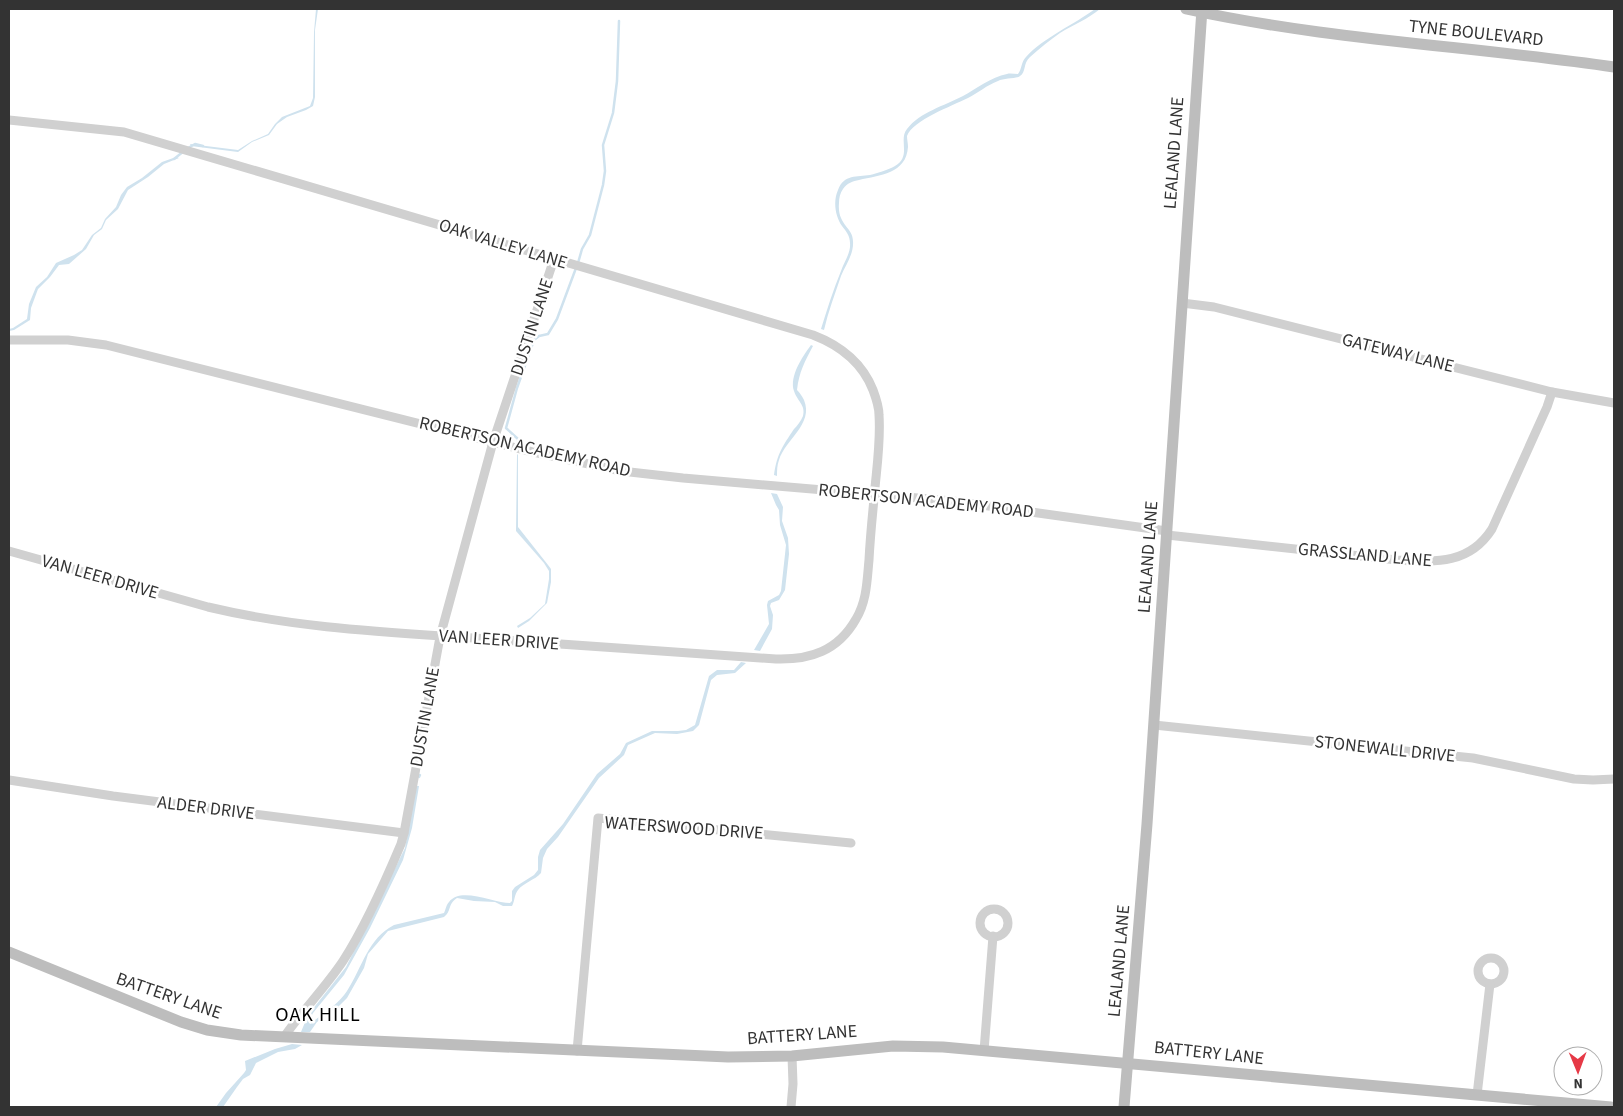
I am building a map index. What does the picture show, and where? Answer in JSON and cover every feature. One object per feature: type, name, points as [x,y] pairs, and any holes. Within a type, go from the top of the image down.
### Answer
[{"type":"main road","name":"TYNE BOULEVARD","points":[[1186,9],[1202,10],[1350,36],[1534,56],[1614,67]]},
{"type":"main road","name":"LEALAND LANE","points":[[1124,1107],[1137,963],[1154,725],[1202,10]]},
{"type":"main road","name":"BATTERY LANE","points":[[9,952],[60,975],[192,1026],[232,1034],[709,1057],[792,1056],[893,1046],[943,1047],[1611,1107]]},
{"type":"street","name":"OAK VALLEY LANE","points":[[9,120],[124,132],[822,339],[855,361],[868,378],[878,406],[880,428],[874,494]]},
{"type":"street","name":"DUSTIN LANE","points":[[284,1037],[330,980],[343,960],[384,882],[404,833],[440,637],[493,442],[554,260]]},
{"type":"street","name":"GATEWAY LANE","points":[[1182,303],[1203,305],[1552,392],[1614,403]]},
{"type":"street","name":"ROBERTSON ACADEMY ROAD","points":[[9,340],[68,340],[106,345],[562,459],[621,471],[976,503],[1167,533]]},
{"type":"street","name":"GRASSLAND LANE","points":[[1167,533],[1397,560],[1438,561],[1457,557],[1481,543],[1492,529],[1552,392]]},
{"type":"street","name":"VAN LEER DRIVE","points":[[9,551],[239,615],[317,627],[440,637],[776,658],[810,657],[828,648],[843,636],[856,620],[862,607],[868,580],[874,494]]},
{"type":"street","name":"STONEWALL DRIVE","points":[[1154,725],[1473,758],[1574,779],[1614,779]]},
{"type":"street","name":"ALDER DRIVE","points":[[9,780],[113,796],[404,833]]},
{"type":"street","name":"WATERSWOOD DRIVE","points":[[577,1051],[598,818],[851,843]]},
{"type":"street","points":[[984,1051],[993,936]]},
{"type":"street","points":[[1477,1095],[1490,984]]},
{"type":"street","points":[[791,1107],[793,1084],[792,1056]]},
{"type":"water","points":[[316,9],[318,9],[315,30],[315,97],[313,106],[287,117],[277,124],[269,135],[252,142],[238,152],[191,146],[190,144],[238,150],[252,141],[268,134],[282,117],[310,106],[313,98],[314,32]]},
{"type":"water","points":[[1095,9],[1100,9],[1060,33],[1030,57],[1026,62],[1022,75],[994,83],[917,124],[907,136],[908,147],[906,156],[897,168],[891,172],[852,182],[845,187],[840,196],[839,210],[840,216],[851,232],[852,250],[841,276],[824,330],[821,329],[850,247],[849,236],[838,218],[835,208],[836,194],[844,181],[851,177],[870,175],[895,166],[903,158],[905,133],[912,123],[995,78],[1008,74],[1018,74],[1024,59],[1033,50]]},
{"type":"water","points":[[176,157],[179,158],[164,164],[128,190],[118,209],[106,220],[102,229],[94,235],[86,249],[69,264],[59,265],[38,289],[31,308],[30,320],[9,331],[9,329],[27,319],[29,304],[36,287],[47,277],[56,263],[82,250],[116,207],[127,187],[162,162]]},
{"type":"water","points":[[811,345],[813,346],[801,372],[797,390],[804,400],[805,417],[798,432],[782,453],[778,464],[777,476],[774,475],[781,451],[803,416],[802,406],[794,391],[793,379],[804,355]]},
{"type":"water","points":[[518,454],[518,527],[551,569],[551,582],[547,603],[529,621],[518,628],[517,626],[530,618],[545,604],[549,571],[516,531]]},
{"type":"water","points":[[771,493],[777,494],[783,507],[782,521],[788,538],[789,554],[785,590],[779,600],[771,603],[773,615],[772,629],[760,651],[754,650],[769,624],[768,601],[779,595],[781,591],[786,545],[780,525],[779,510]]},
{"type":"water","points":[[741,662],[746,663],[735,673],[717,675],[711,680],[699,725],[693,731],[677,734],[655,733],[628,745],[624,755],[599,778],[558,837],[547,849],[543,858],[541,873],[518,890],[512,906],[503,906],[495,902],[457,898],[444,917],[388,931],[368,954],[364,968],[347,998],[336,1009],[317,1022],[310,1032],[301,1032],[308,1015],[346,967],[405,848],[416,786],[419,786],[412,828],[403,860],[370,928],[344,975],[313,1013],[309,1021],[310,1024],[335,1005],[343,996],[366,954],[378,938],[394,925],[444,913],[449,902],[454,897],[461,895],[478,896],[510,903],[512,901],[512,891],[515,887],[534,875],[538,870],[540,850],[563,824],[597,774],[620,754],[626,743],[652,731],[686,730],[695,725],[709,676],[717,670],[734,670]]},
{"type":"water","points":[[292,1044],[302,1045],[295,1049],[278,1052],[256,1063],[250,1075],[243,1079],[223,1107],[216,1107],[246,1070],[245,1061]]},
{"type":"waterway","points":[[578,263],[582,249],[590,235],[603,185],[605,171],[603,145],[613,113],[617,81],[619,21]]},
{"type":"waterway","points":[[188,148],[195,144],[203,146]]},
{"type":"waterway","points":[[174,159],[184,151]]},
{"type":"waterway","points":[[518,444],[518,439],[506,428],[517,388],[534,340],[539,336],[548,334],[557,319],[576,268]]},
{"type":"district","name":"OAK HILL","points":[[318,1015]]}]
